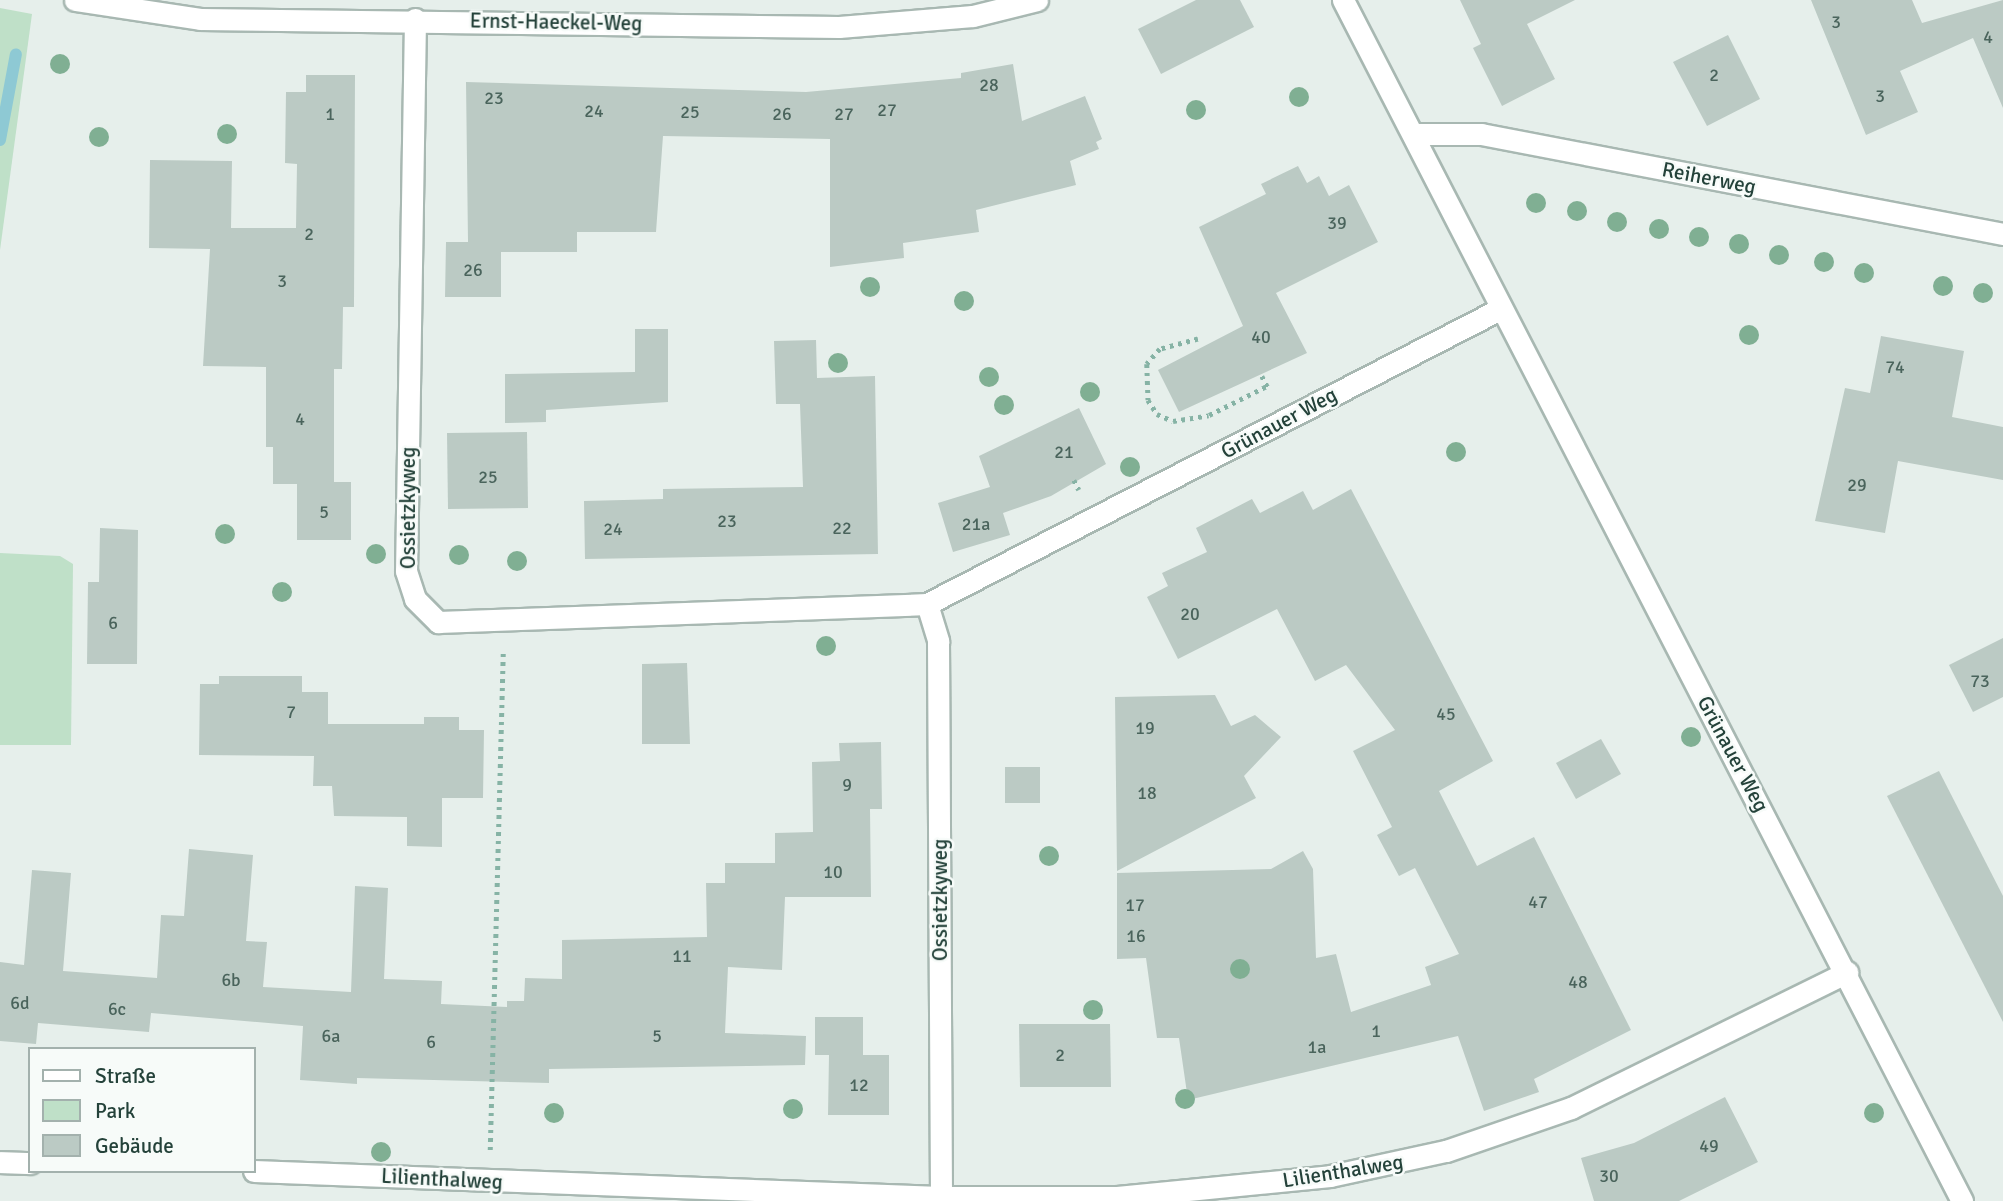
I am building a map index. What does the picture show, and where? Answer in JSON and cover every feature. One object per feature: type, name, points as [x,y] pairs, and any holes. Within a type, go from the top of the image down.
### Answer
[{"type":"street","name":"Ernst-Haeckel-Weg","points":[[75,0],[200,19],[415,19],[839,27],[972,16],[1037,0]]},
{"type":"street","name":"Grünauer Weg","points":[[1343,0],[1500,309],[1847,972],[1962,1201]]},
{"type":"street","name":"Ossietzkyweg","points":[[415,19],[406,571],[415,599],[438,622],[504,622],[927,604],[1169,480]]},
{"type":"street","name":"Reiherweg","points":[[1413,134],[1481,134],[2003,234]]},
{"type":"street","name":"Grünauer Weg","points":[[1169,480],[1500,309]]},
{"type":"street","name":"Ossietzkyweg","points":[[927,604],[938,641],[941,1197]]},
{"type":"street","name":"Lilienthalweg","points":[[256,1171],[941,1197],[1141,1195],[1401,1162],[1571,1108],[1847,972]]},
{"type":"street","points":[[0,1162],[28,1163]]},
{"type":"path","points":[[1198,340],[1160,349],[1147,364],[1148,400],[1157,414],[1173,421],[1209,415],[1267,386]]},
{"type":"path","points":[[490,1181],[504,622]]},
{"type":"green space","points":[[0,8],[32,14],[0,250]]},
{"type":"green space","points":[[0,553],[60,556],[73,564],[71,745],[0,745]]},
{"type":"building","points":[[1196,0],[1240,0],[1254,27],[1161,74],[1138,29]]},
{"type":"building","points":[[1460,0],[1575,0],[1527,24],[1555,79],[1502,106],[1473,48],[1481,44]]},
{"type":"building","points":[[1811,0],[1912,0],[1922,23],[2003,0],[2003,108],[1973,38],[1900,71],[1918,112],[1866,135]]},
{"type":"building","points":[[1728,35],[1760,99],[1707,126],[1673,62]]},
{"type":"building","points":[[1013,64],[1022,121],[1085,96],[1102,139],[1096,142],[1099,149],[1070,161],[1076,185],[976,210],[979,232],[903,243],[904,258],[830,267],[830,139],[663,136],[656,232],[577,232],[577,252],[501,252],[501,297],[445,297],[446,242],[468,242],[466,82],[806,92],[961,78],[961,73]]},
{"type":"building","points":[[306,75],[355,75],[354,307],[343,307],[342,369],[334,369],[334,482],[351,482],[351,540],[297,540],[297,484],[273,484],[273,447],[266,447],[266,367],[203,366],[210,249],[149,248],[150,160],[232,161],[231,228],[296,228],[297,164],[285,163],[286,92],[306,92]]},
{"type":"building","points":[[1298,166],[1307,183],[1319,176],[1329,196],[1349,185],[1378,242],[1276,293],[1307,353],[1179,412],[1158,370],[1243,326],[1199,227],[1266,194],[1261,184]]},
{"type":"building","points":[[635,329],[668,329],[668,402],[546,410],[546,422],[505,423],[505,374],[635,372]]},
{"type":"building","points":[[1881,336],[1964,351],[1952,417],[2003,427],[2003,480],[1898,461],[1885,533],[1815,521],[1845,388],[1870,393]]},
{"type":"building","points":[[816,340],[817,378],[875,376],[878,554],[585,559],[584,501],[663,499],[663,489],[803,487],[800,404],[776,404],[774,341]]},
{"type":"building","points":[[1079,408],[1106,464],[1051,496],[1003,513],[1010,535],[953,552],[938,503],[990,487],[979,456]]},
{"type":"building","points":[[527,432],[528,508],[448,509],[447,433]]},
{"type":"building","points":[[1351,489],[1493,761],[1439,791],[1477,866],[1534,837],[1631,1030],[1534,1079],[1539,1092],[1484,1111],[1458,1036],[1188,1100],[1179,1038],[1157,1038],[1146,958],[1117,959],[1117,873],[1271,869],[1303,851],[1313,869],[1316,958],[1336,954],[1351,1012],[1431,985],[1425,967],[1459,954],[1415,868],[1399,876],[1377,835],[1392,827],[1353,751],[1395,730],[1346,665],[1315,681],[1277,609],[1178,659],[1147,597],[1168,586],[1162,573],[1207,552],[1196,528],[1252,499],[1260,513],[1303,491],[1313,510]]},
{"type":"building","points":[[100,528],[138,530],[137,664],[87,664],[88,582],[99,582]]},
{"type":"building","points":[[2003,638],[2003,697],[1973,712],[1949,665]]},
{"type":"building","points":[[687,663],[690,744],[642,744],[642,664]]},
{"type":"building","points":[[219,676],[302,676],[302,692],[328,692],[328,724],[424,724],[424,717],[459,717],[459,730],[484,730],[483,798],[442,798],[442,847],[407,846],[407,817],[334,816],[332,786],[313,786],[314,756],[199,755],[200,684],[219,684]]},
{"type":"building","points":[[1215,695],[1231,726],[1255,715],[1281,737],[1244,776],[1256,798],[1117,871],[1115,697]]},
{"type":"building","points":[[1601,739],[1621,774],[1576,799],[1556,763]]},
{"type":"building","points":[[881,742],[882,809],[870,809],[871,897],[785,897],[782,970],[728,967],[725,1033],[806,1036],[805,1065],[549,1069],[549,1083],[357,1078],[357,1084],[300,1080],[303,1026],[151,1013],[149,1032],[38,1023],[36,1044],[0,1041],[0,962],[24,965],[32,870],[71,873],[63,971],[157,978],[161,915],[184,916],[189,849],[253,855],[246,941],[267,942],[263,987],[351,992],[355,886],[388,888],[384,979],[442,981],[441,1004],[507,1007],[507,1001],[524,1001],[525,978],[562,979],[562,940],[707,937],[706,883],[725,883],[725,863],[775,863],[775,833],[813,832],[812,762],[840,761],[839,743]]},
{"type":"building","points":[[1005,767],[1040,767],[1040,803],[1005,803]]},
{"type":"building","points":[[1939,771],[2003,896],[2003,1022],[1887,796]]},
{"type":"building","points":[[815,1017],[863,1017],[863,1055],[889,1055],[889,1115],[828,1115],[829,1055],[815,1055]]},
{"type":"building","points":[[1019,1024],[1110,1024],[1111,1087],[1020,1087]]},
{"type":"building","points":[[1725,1097],[1758,1162],[1679,1201],[1594,1201],[1581,1158],[1634,1143]]},
{"type":"waterway","points":[[0,140],[16,54]]}]
